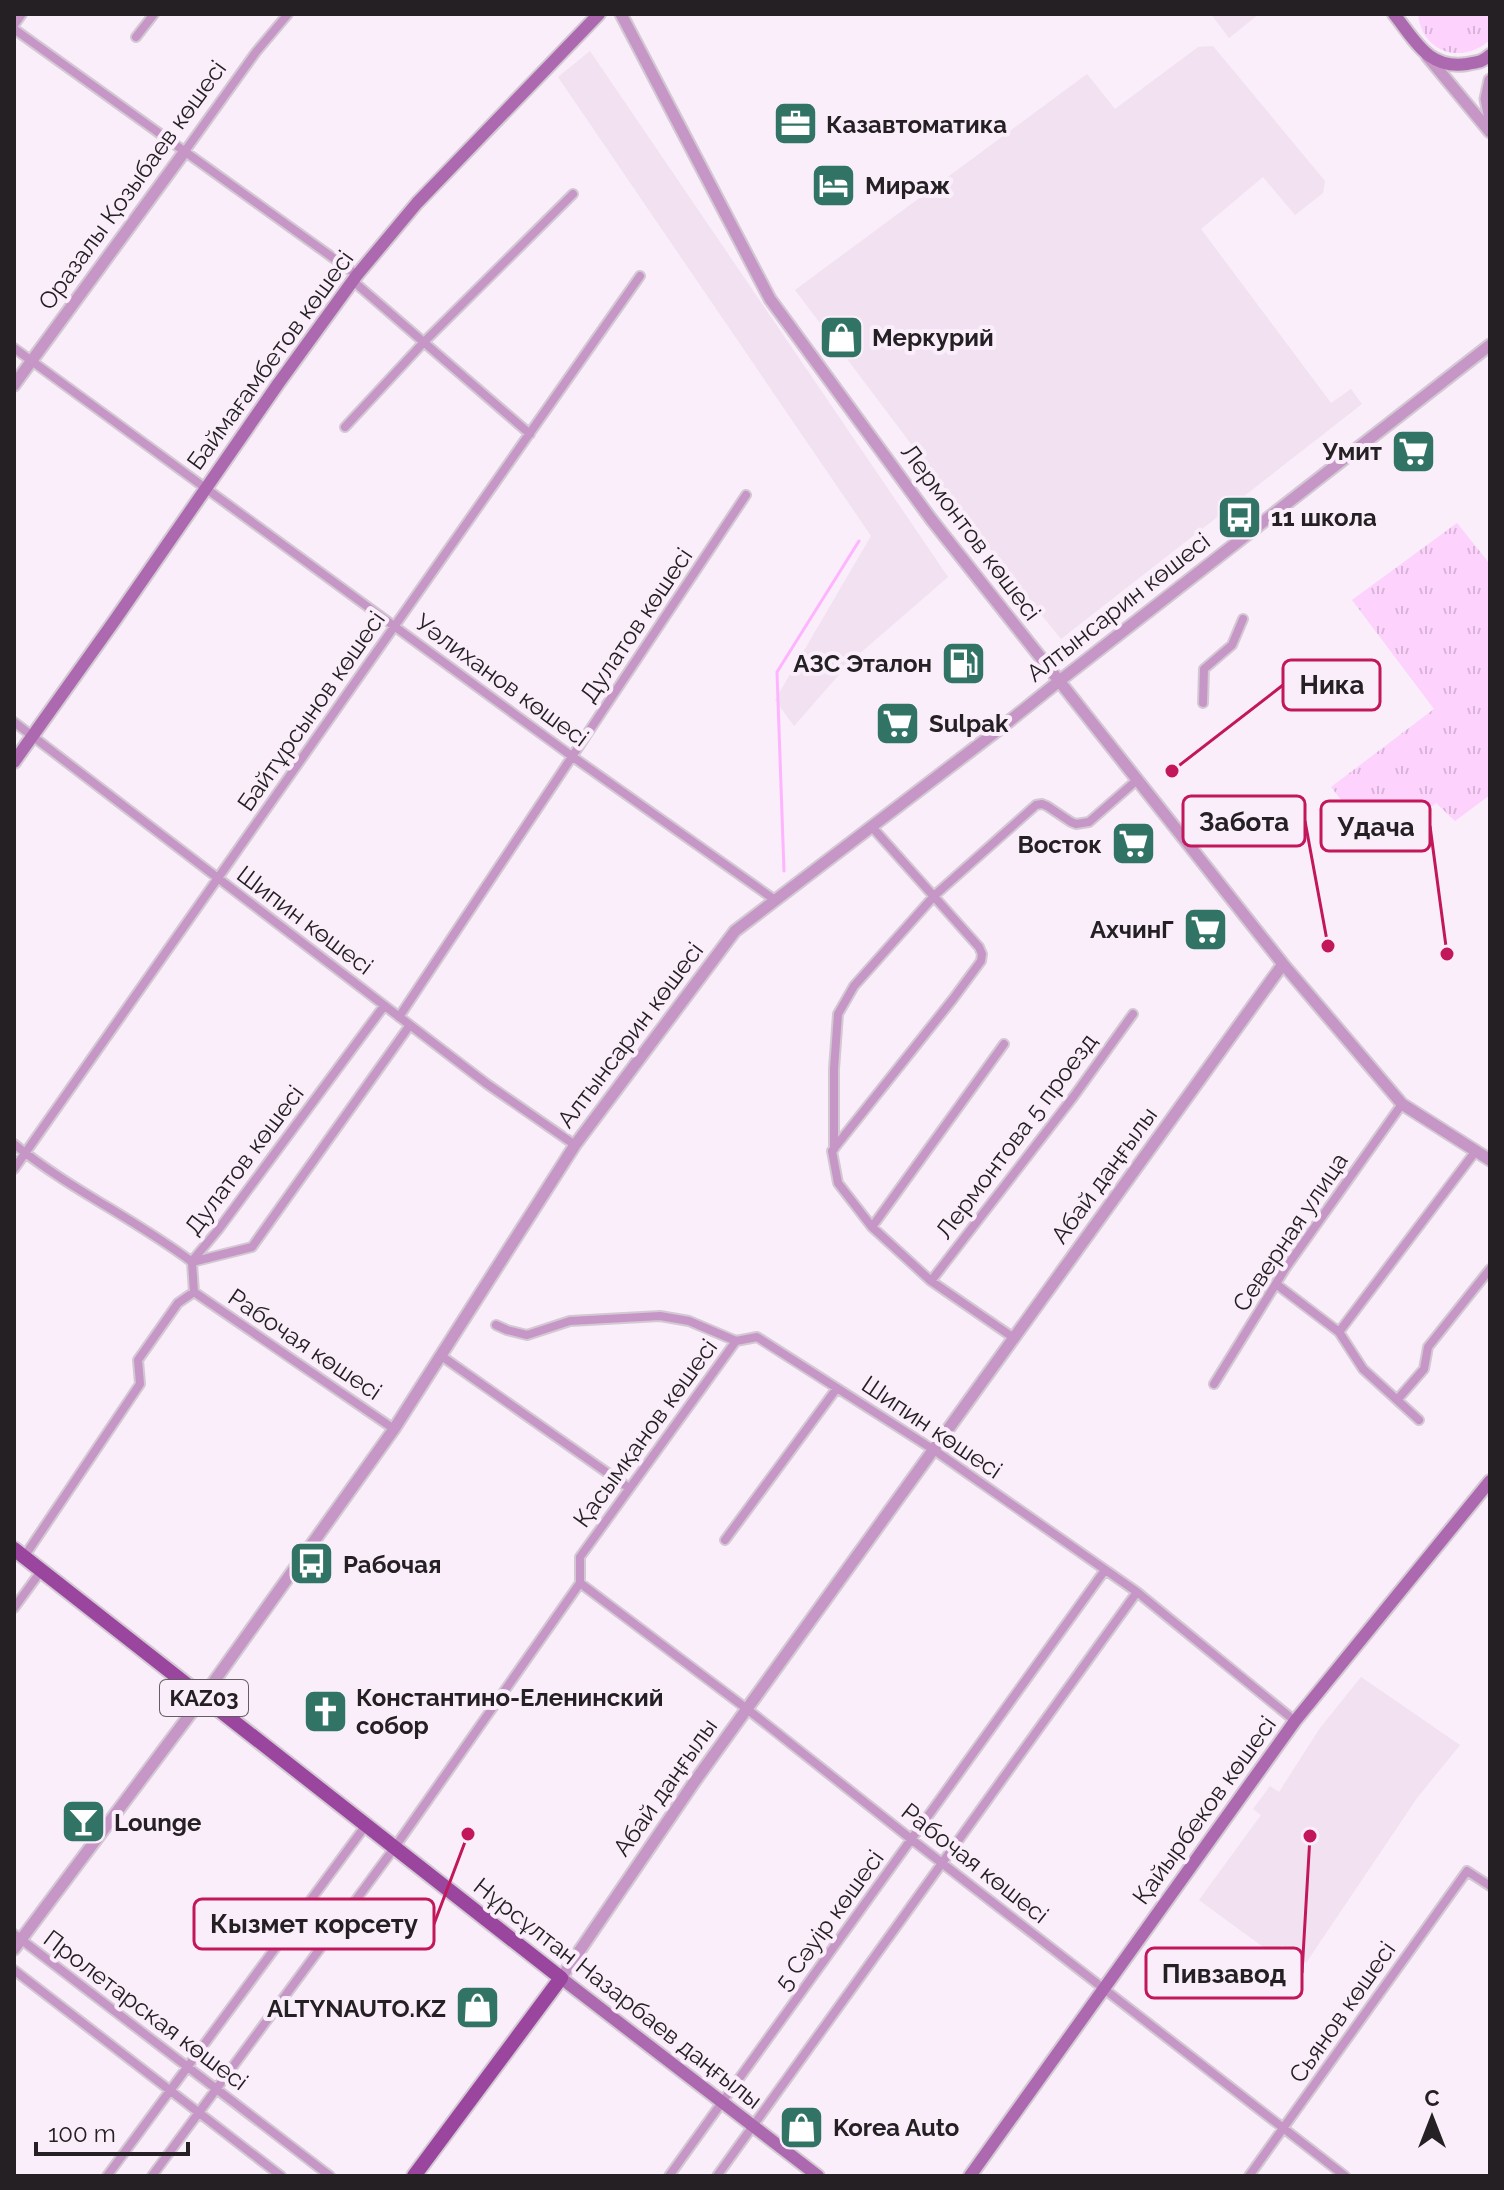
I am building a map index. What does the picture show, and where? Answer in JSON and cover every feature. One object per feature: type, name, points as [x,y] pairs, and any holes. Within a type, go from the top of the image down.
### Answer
[{"type":"main road","name":"Баймағамбетов көшесі","points":[[14,762],[355,278],[417,203],[599,14]]},
{"type":"main road","points":[[1394,14],[1426,56],[1453,66],[1483,61],[1490,55]]},
{"type":"main road","points":[[1406,14],[1408,31]]},
{"type":"main road","name":"Қайырбеков көшесі","points":[[970,2176],[1295,1721],[1490,1481]]},
{"type":"main road","name":"Нұрсұлтан Назарбаев даңғылы","points":[[19,1553],[818,2176]]},
{"type":"main road","name":"Абай даңғылы","points":[[414,2176],[561,1978]]},
{"type":"street","points":[[21,14],[14,27],[355,278],[530,434]]},
{"type":"street","points":[[136,37],[154,14]]},
{"type":"street","name":"Оразалы Қозыбаев көшесі","points":[[14,385],[256,52],[288,14]]},
{"type":"street","name":"Лермонтов көшесі","points":[[621,14],[770,299],[931,519],[1283,964],[1402,1104],[1490,1160]]},
{"type":"street","points":[[1426,56],[1490,132]]},
{"type":"street","points":[[1490,80],[1486,99],[1490,119]]},
{"type":"street","points":[[345,427],[424,342],[573,194]]},
{"type":"street","name":"Байтұрсынов көшесі","points":[[14,1169],[640,276]]},
{"type":"street","name":"Алтынсарин көшесі","points":[[16,1941],[203,1697],[394,1429],[575,1145],[735,931],[1002,727],[1490,345]]},
{"type":"street","name":"Уәлиханов көшесі","points":[[14,348],[573,757],[775,900]]},
{"type":"street","name":"Дулатов көшесі","points":[[399,1017],[746,495]]},
{"type":"street","points":[[1203,703],[1204,669],[1232,645],[1243,619]]},
{"type":"street","name":"Шипин көшесі","points":[[14,722],[487,1084],[575,1145]]},
{"type":"street","points":[[1014,1338],[931,1281],[872,1227],[838,1183],[833,1150],[838,1014],[854,986],[935,895],[1036,805],[1047,806],[1076,824],[1089,822],[1137,780]]},
{"type":"street","points":[[833,1150],[953,999],[981,961],[982,954],[935,895],[872,827]]},
{"type":"street","name":"Абай даңғылы","points":[[561,1978],[747,1709],[1283,964]]},
{"type":"street","name":"Дулатов көшесі","points":[[192,1265],[384,1006]]},
{"type":"street","name":"Лермонтова 5 проезд","points":[[931,1281],[1074,1096],[1133,1014]]},
{"type":"street","name":"Дулатов көшесі","points":[[192,1265],[252,1247],[410,1025]]},
{"type":"street","points":[[872,1227],[1004,1044]]},
{"type":"street","name":"Северная улица","points":[[1214,1384],[1276,1284],[1402,1104]]},
{"type":"street","points":[[14,1144],[168,1244],[192,1265],[194,1282],[194,1292],[178,1303],[138,1360],[140,1384],[19,1553]]},
{"type":"street","points":[[1339,1332],[1475,1152]]},
{"type":"street","points":[[1397,1400],[1424,1369],[1428,1347],[1490,1269]]},
{"type":"street","points":[[1276,1284],[1339,1332],[1363,1369],[1419,1420]]},
{"type":"street","name":"Рабочая көшесі","points":[[194,1292],[394,1429]]},
{"type":"street","name":"Шипин көшесі","points":[[496,1325],[527,1335],[570,1321],[660,1316],[689,1321],[736,1341],[757,1337],[934,1450],[1137,1592],[1295,1721]]},
{"type":"street","name":"Қасымқанов көшесі","points":[[152,2176],[395,1847],[580,1583],[580,1557],[736,1341]]},
{"type":"street","points":[[440,1355],[629,1488]]},
{"type":"street","points":[[725,1540],[837,1388]]},
{"type":"street","name":"5 Сәуір көшесі","points":[[669,2176],[1105,1570]]},
{"type":"street","points":[[14,1608],[41,1571]]},
{"type":"street","name":"Рабочая көшесі","points":[[580,1583],[747,1709],[1345,2176]]},
{"type":"street","points":[[717,2176],[1137,1592]]},
{"type":"street","points":[[107,2176],[366,1825]]},
{"type":"street","name":"Сьянов көшесі","points":[[1249,2176],[1467,1871],[1490,1886]]},
{"type":"street","name":"Пролетарская көшесі","points":[[16,1941],[330,2176]]},
{"type":"street","name":"Пролетарская көшесі","points":[[14,1970],[281,2176]]},
{"type":"shaded area","points":[[1211,14],[1259,14],[1229,38]]},
{"type":"shaded area","points":[[1213,46],[1325,181],[1323,193],[1295,215],[1263,177],[1201,229],[1331,403],[1351,389],[1362,404],[1061,639],[795,290],[1087,74],[1115,109],[1198,47]]},
{"type":"shaded area","points":[[590,51],[948,577],[851,661],[794,726],[775,700],[871,536],[558,77]]},
{"type":"shaded area","points":[[1361,1677],[1460,1745],[1417,1798],[1306,1963],[1282,1945],[1274,1955],[1199,1900],[1261,1815],[1253,1809],[1270,1786],[1279,1792],[1320,1728]]},
{"type":"green space","points":[[1418,14],[1490,14],[1490,40],[1468,52],[1445,51],[1427,38]]},
{"type":"green space","points":[[1457,523],[1490,564],[1490,795],[1455,821],[1436,803],[1379,848],[1331,787],[1434,709],[1352,600]]},
{"type":"waterway","points":[[784,871],[777,672],[859,541]]},
{"type":"place","name":"Казавтоматика","points":[[795,124]]},
{"type":"place","name":"Мираж","points":[[834,185]]},
{"type":"place","name":"Меркурий","points":[[841,337]]},
{"type":"place","name":"Умит","points":[[1413,451]]},
{"type":"place","name":"11 школа","points":[[1240,517]]},
{"type":"place","name":"АЗС Эталон","points":[[963,663]]},
{"type":"place","name":"Sulpak","points":[[898,723]]},
{"type":"place","name":"Ника","points":[[1172,771]]},
{"type":"place","name":"Восток","points":[[1133,844]]},
{"type":"place","name":"АхчинГ","points":[[1205,929]]},
{"type":"place","name":"Забота","points":[[1328,946]]},
{"type":"place","name":"Удача","points":[[1447,954]]},
{"type":"place","name":"Рабочая","points":[[312,1564]]},
{"type":"place","name":"Константино-Еленинский собор","points":[[325,1711]]},
{"type":"place","name":"Lounge","points":[[83,1822]]},
{"type":"place","name":"Кызмет корсету","points":[[468,1834]]},
{"type":"place","name":"Пивзавод","points":[[1310,1836]]},
{"type":"place","name":"ALTYNAUTO.KZ","points":[[477,2008]]},
{"type":"place","name":"Korea Auto","points":[[802,2127]]}]
